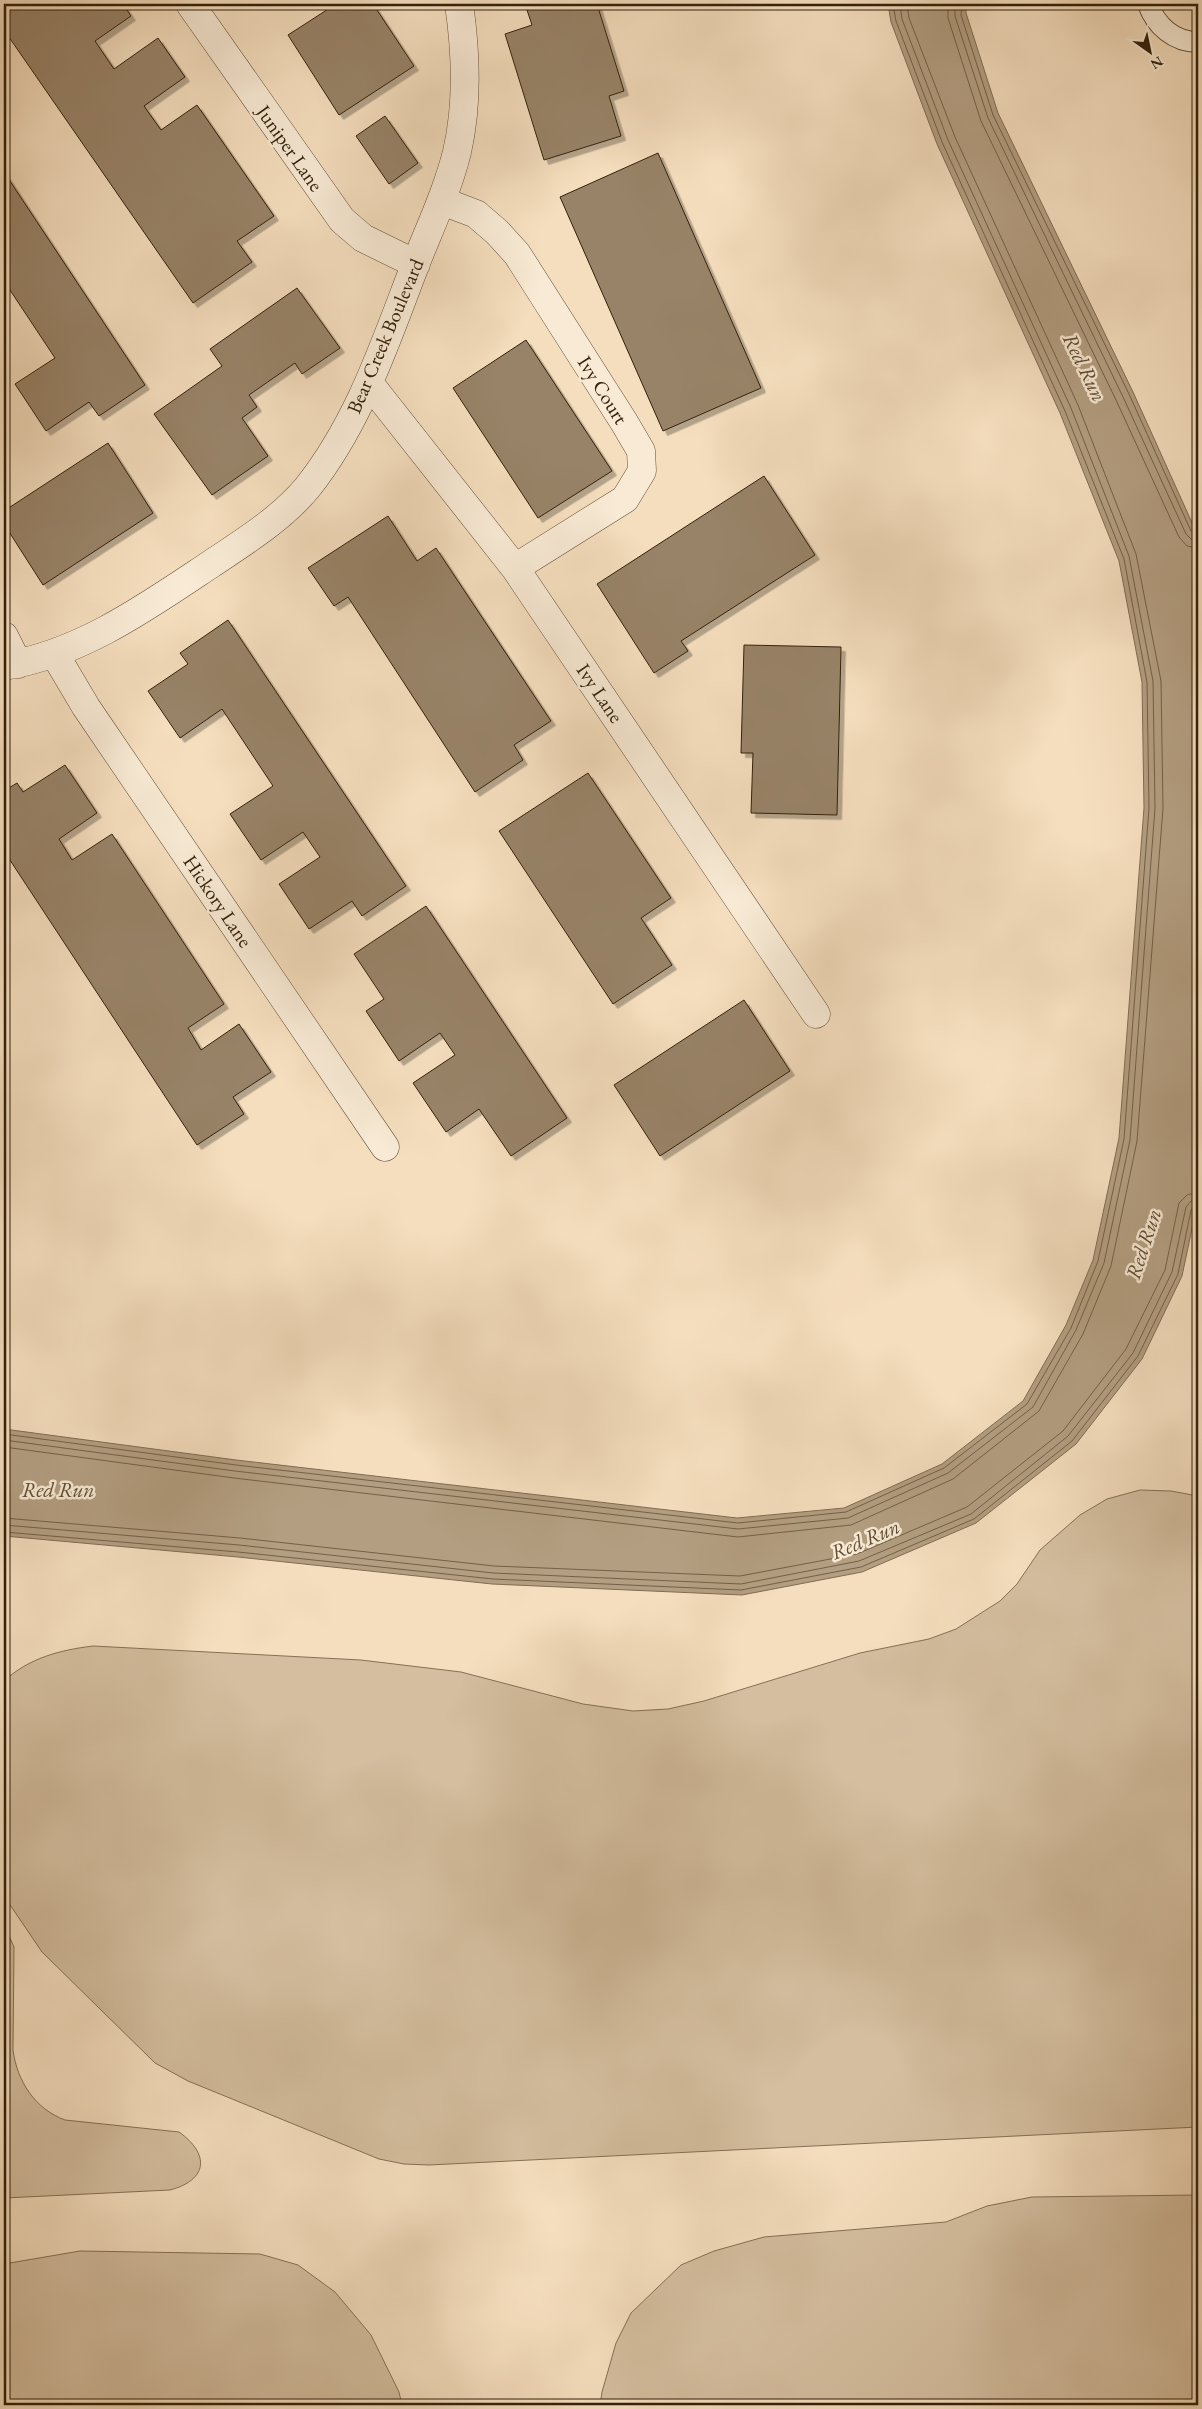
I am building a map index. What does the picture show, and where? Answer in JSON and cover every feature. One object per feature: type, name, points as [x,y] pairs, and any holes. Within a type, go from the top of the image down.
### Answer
[{"type":"street","name":"Juniper Lane","points":[[190,4],[342,220],[363,238],[416,264]]},
{"type":"street","name":"Bear Creek Boulevard","points":[[11,665],[54,653],[112,626],[161,597],[262,530],[306,490],[333,453],[369,383],[442,201],[457,151],[464,97],[464,39],[459,4]]},
{"type":"street","name":"Ivy Court","points":[[442,201],[476,214],[497,232],[517,254],[624,422],[640,452],[642,471],[625,499],[515,568]]},
{"type":"street","name":"Ivy Lane","points":[[369,383],[515,568],[816,1014]]},
{"type":"street","points":[[4,636],[11,665]]},
{"type":"street","name":"Hickory Lane","points":[[54,653],[86,707],[385,1147]]},
{"type":"lane","points":[[1148,4],[1152,15],[1162,28],[1175,38],[1198,42]]},
{"type":"shaded area","points":[[1140,1490],[1171,1491],[1198,1496],[1198,2127],[429,2165],[404,2164],[379,2159],[188,2081],[155,2063],[42,1952],[4,1896],[4,1681],[24,1666],[46,1656],[93,1646],[361,1660],[461,1672],[583,1704],[633,1711],[668,1709],[704,1701],[860,1653],[929,1639],[956,1629],[1000,1601],[1017,1584],[1040,1550],[1080,1515],[1107,1499]]},
{"type":"shaded area","points":[[4,1925],[14,1947],[13,2050],[23,2083],[29,2092],[45,2109],[65,2120],[179,2132],[189,2140],[200,2157],[198,2173],[192,2180],[183,2186],[170,2190],[4,2198]]},
{"type":"shaded area","points":[[1198,2195],[1198,2405],[600,2405],[616,2343],[631,2313],[681,2265],[714,2251],[764,2237],[946,2222],[987,2206],[1032,2197]]},
{"type":"shaded area","points":[[80,2251],[260,2254],[298,2265],[335,2292],[371,2335],[399,2392],[402,2405],[4,2405],[4,2264]]},
{"type":"water","name":"Red Run","points":[[888,4],[966,4],[966,13],[998,113],[1133,392],[1198,536],[1198,1200],[1182,1276],[1142,1359],[1076,1444],[976,1523],[862,1572],[742,1595],[492,1584],[238,1557],[4,1536],[4,1429],[236,1460],[737,1518],[844,1508],[942,1464],[1023,1401],[1066,1325],[1093,1260],[1119,1138],[1144,808],[1142,682],[1119,561],[1060,413],[937,144],[891,22]]},
{"type":"building","points":[[4,4],[123,4],[131,16],[95,41],[114,69],[158,38],[185,77],[144,106],[161,130],[197,105],[274,216],[237,241],[252,262],[193,303],[4,30]]},
{"type":"building","points":[[336,4],[373,4],[414,66],[339,115],[288,35]]},
{"type":"building","points":[[525,4],[579,4],[580,9],[597,4],[624,91],[609,96],[621,136],[544,160],[505,34],[532,25]]},
{"type":"building","points":[[385,116],[418,163],[389,184],[356,136]]},
{"type":"building","points":[[658,153],[761,388],[663,431],[560,197]]},
{"type":"building","points":[[4,172],[145,385],[99,416],[89,402],[46,431],[15,384],[55,358],[4,281]]},
{"type":"building","points":[[297,288],[340,348],[302,374],[295,363],[249,395],[257,407],[242,418],[268,456],[212,495],[154,414],[222,366],[210,349]]},
{"type":"building","points":[[526,340],[612,471],[538,518],[453,388]]},
{"type":"building","points":[[108,443],[153,513],[43,585],[4,524],[4,511]]},
{"type":"building","points":[[764,476],[815,555],[681,641],[688,651],[654,673],[597,584]]},
{"type":"building","points":[[388,516],[417,561],[436,548],[551,721],[514,745],[523,760],[475,792],[348,597],[334,606],[308,568]]},
{"type":"building","points":[[228,620],[406,886],[362,916],[352,901],[309,929],[279,884],[320,857],[303,832],[261,860],[230,814],[273,786],[222,709],[180,738],[148,691],[188,664],[180,653]]},
{"type":"building","points":[[744,645],[841,647],[837,815],[751,813],[753,753],[741,753]]},
{"type":"building","points":[[65,765],[97,813],[59,839],[72,860],[112,834],[224,1004],[188,1028],[201,1050],[239,1024],[271,1072],[233,1097],[244,1114],[197,1145],[4,851],[4,791],[17,783],[23,792]]},
{"type":"building","points":[[588,773],[671,898],[641,918],[672,965],[613,1004],[499,831]]},
{"type":"building","points":[[426,906],[567,1118],[511,1156],[479,1109],[446,1132],[413,1083],[455,1055],[440,1033],[399,1061],[366,1011],[384,999],[354,954]]},
{"type":"building","points":[[744,1000],[790,1071],[660,1156],[614,1085]]}]
